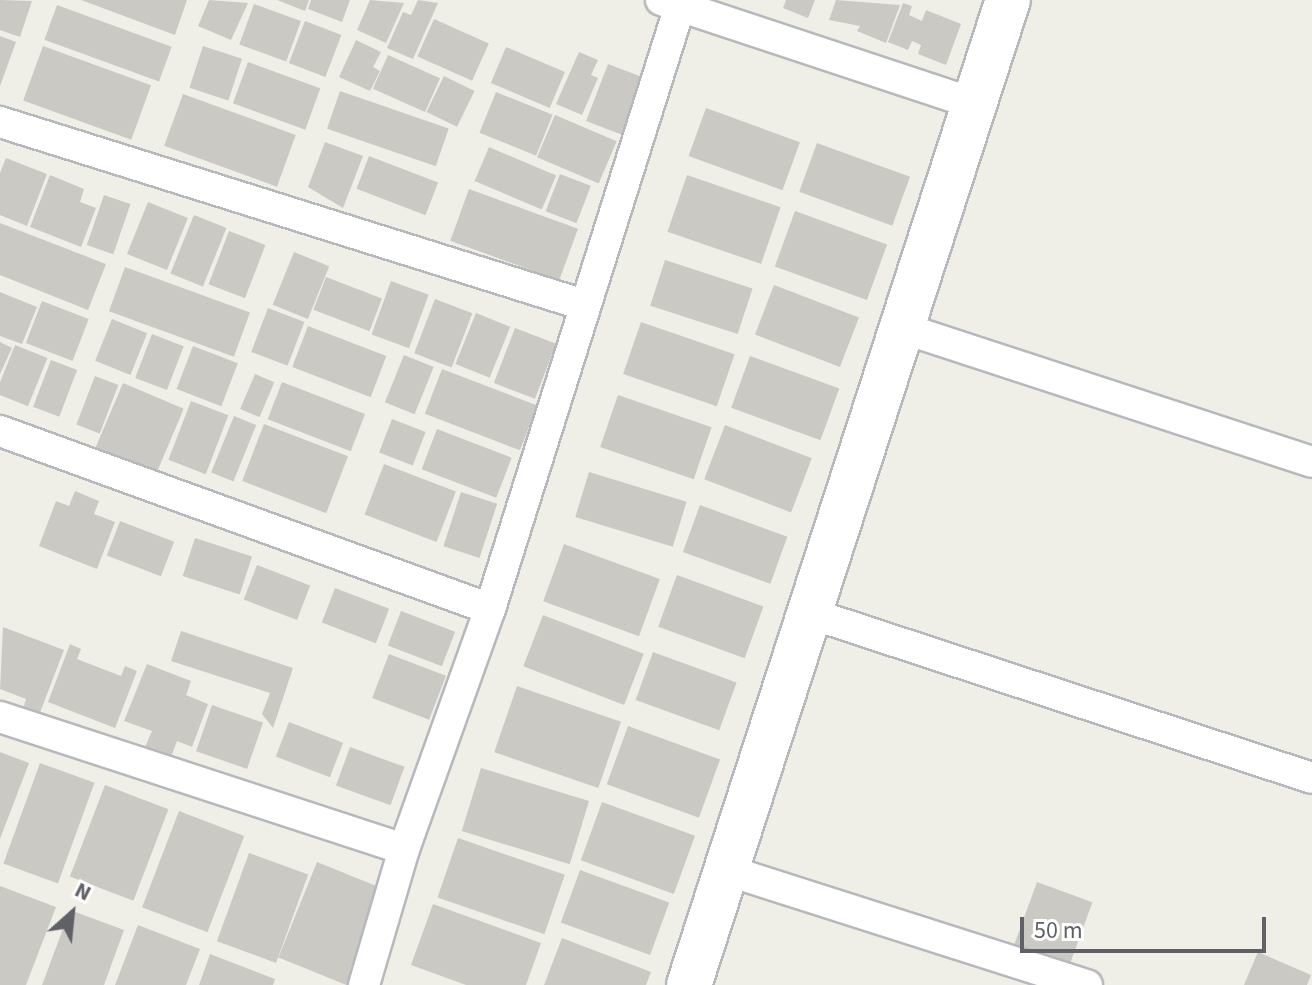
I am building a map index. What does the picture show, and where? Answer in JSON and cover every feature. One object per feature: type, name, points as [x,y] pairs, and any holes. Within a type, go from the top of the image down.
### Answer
[{"type":"street","points":[[689,985],[1008,0]]},
{"type":"street","points":[[364,985],[404,849],[490,609],[584,305],[670,3],[975,104]]},
{"type":"street","points":[[0,122],[584,305]]},
{"type":"street","points":[[902,328],[1312,462]]},
{"type":"street","points":[[0,431],[490,609]]},
{"type":"street","points":[[809,613],[1312,778]]},
{"type":"street","points":[[0,717],[404,849]]},
{"type":"street","points":[[726,870],[1087,985]]},
{"type":"building","points":[[0,0],[32,1],[20,37],[0,30]]},
{"type":"building","points":[[81,0],[187,0],[175,35]]},
{"type":"building","points":[[209,0],[248,3],[231,40],[198,26]]},
{"type":"building","points":[[277,0],[309,0],[305,11]]},
{"type":"building","points":[[311,0],[350,0],[342,22],[308,9]]},
{"type":"building","points":[[370,0],[404,3],[386,43],[357,30]]},
{"type":"building","points":[[418,0],[438,3],[413,59],[387,48],[403,12],[411,15]]},
{"type":"building","points":[[786,0],[815,0],[808,18],[783,8]]},
{"type":"building","points":[[836,0],[900,5],[886,43],[857,31],[860,26],[829,20]]},
{"type":"building","points":[[903,3],[912,6],[909,15],[922,21],[926,10],[961,24],[946,65],[918,54],[921,45],[912,41],[908,50],[888,42]]},
{"type":"building","points":[[254,4],[301,21],[286,62],[239,44]]},
{"type":"building","points":[[57,5],[172,47],[159,81],[44,40]]},
{"type":"building","points":[[434,19],[489,43],[472,81],[417,56]]},
{"type":"building","points":[[305,21],[341,35],[325,77],[289,63]]},
{"type":"building","points":[[0,36],[16,42],[0,86]]},
{"type":"building","points":[[356,40],[381,52],[373,67],[380,71],[370,91],[339,77]]},
{"type":"building","points":[[43,46],[151,85],[131,140],[23,101]]},
{"type":"building","points":[[203,46],[242,59],[228,101],[189,88]]},
{"type":"building","points":[[506,47],[565,72],[550,108],[491,83]]},
{"type":"building","points":[[579,52],[598,60],[591,75],[598,78],[582,115],[556,104]]},
{"type":"building","points":[[388,55],[440,78],[425,112],[373,89]]},
{"type":"building","points":[[248,62],[320,88],[305,130],[233,103]]},
{"type":"building","points":[[608,64],[647,79],[625,136],[586,121]]},
{"type":"building","points":[[444,76],[475,91],[457,127],[426,112]]},
{"type":"building","points":[[340,91],[449,128],[436,166],[327,129]]},
{"type":"building","points":[[496,92],[553,115],[536,156],[480,133]]},
{"type":"building","points":[[183,94],[296,135],[277,187],[164,146]]},
{"type":"building","points":[[706,108],[800,142],[783,190],[689,156]]},
{"type":"building","points":[[555,115],[617,141],[599,184],[537,157]]},
{"type":"building","points":[[325,142],[363,156],[343,208],[308,187]]},
{"type":"building","points":[[817,143],[910,177],[892,226],[799,192]]},
{"type":"building","points":[[489,147],[556,176],[542,210],[475,181]]},
{"type":"building","points":[[369,156],[438,183],[426,215],[356,189]]},
{"type":"building","points":[[6,158],[47,174],[27,226],[0,215],[0,173]]},
{"type":"building","points":[[560,174],[591,186],[576,223],[546,211]]},
{"type":"building","points":[[50,175],[84,189],[80,202],[96,208],[81,247],[30,227]]},
{"type":"building","points":[[687,175],[781,207],[761,264],[667,232]]},
{"type":"building","points":[[469,189],[578,229],[559,280],[450,241]]},
{"type":"building","points":[[104,195],[130,204],[113,254],[87,245]]},
{"type":"building","points":[[148,202],[188,218],[167,270],[127,254]]},
{"type":"building","points":[[795,211],[887,245],[867,300],[775,266]]},
{"type":"building","points":[[194,215],[226,228],[203,287],[170,273]]},
{"type":"building","points":[[0,223],[106,264],[88,310],[0,275]]},
{"type":"building","points":[[229,231],[265,245],[245,298],[209,284]]},
{"type":"building","points":[[294,252],[329,266],[308,319],[273,305]]},
{"type":"building","points":[[665,260],[752,288],[738,334],[650,306]]},
{"type":"building","points":[[125,267],[250,312],[234,357],[109,311]]},
{"type":"building","points":[[326,277],[382,299],[369,331],[313,310]]},
{"type":"building","points":[[391,281],[429,295],[409,348],[372,335]]},
{"type":"building","points":[[774,285],[859,318],[840,367],[755,334]]},
{"type":"building","points":[[0,292],[37,307],[22,344],[0,336]]},
{"type":"building","points":[[435,299],[472,313],[452,367],[414,353]]},
{"type":"building","points":[[42,301],[89,319],[73,361],[26,343]]},
{"type":"building","points":[[268,308],[304,322],[288,366],[251,352]]},
{"type":"building","points":[[476,313],[510,327],[490,378],[455,364]]},
{"type":"building","points":[[112,319],[147,333],[130,375],[95,361]]},
{"type":"building","points":[[641,322],[735,354],[717,406],[623,374]]},
{"type":"building","points":[[308,326],[386,356],[371,397],[292,367]]},
{"type":"building","points":[[515,328],[556,344],[535,399],[494,383]]},
{"type":"building","points":[[152,334],[184,346],[167,390],[135,378]]},
{"type":"building","points":[[0,342],[12,348],[0,374]]},
{"type":"building","points":[[15,345],[47,358],[28,406],[0,395],[0,382]]},
{"type":"building","points":[[193,346],[238,363],[221,406],[177,389]]},
{"type":"building","points":[[404,355],[434,367],[415,414],[385,402]]},
{"type":"building","points":[[750,356],[839,388],[820,440],[731,408]]},
{"type":"building","points":[[51,360],[77,370],[59,417],[33,407]]},
{"type":"building","points":[[442,369],[537,406],[520,450],[425,414]]},
{"type":"building","points":[[255,374],[274,382],[259,417],[240,409]]},
{"type":"building","points":[[95,376],[118,385],[100,434],[76,425]]},
{"type":"building","points":[[282,382],[365,414],[351,451],[268,419]]},
{"type":"building","points":[[123,383],[184,409],[155,476],[94,450]]},
{"type":"building","points":[[618,395],[712,427],[694,479],[600,447]]},
{"type":"building","points":[[191,401],[228,415],[206,474],[168,460]]},
{"type":"building","points":[[234,416],[256,425],[233,482],[211,473]]},
{"type":"building","points":[[392,419],[426,432],[413,466],[379,453]]},
{"type":"building","points":[[264,424],[348,456],[326,513],[242,481]]},
{"type":"building","points":[[725,425],[812,458],[791,512],[704,479]]},
{"type":"building","points":[[437,429],[512,458],[496,498],[422,469]]},
{"type":"building","points":[[384,464],[456,492],[437,542],[365,514]]},
{"type":"building","points":[[589,472],[687,502],[673,547],[575,517]]},
{"type":"building","points":[[75,491],[99,501],[94,514],[115,522],[97,569],[39,546],[56,501],[69,506]]},
{"type":"building","points":[[461,492],[497,504],[480,558],[443,546]]},
{"type":"building","points":[[700,505],[787,537],[770,584],[683,552]]},
{"type":"building","points":[[120,521],[174,542],[161,576],[107,556]]},
{"type":"building","points":[[195,538],[252,557],[240,595],[183,576]]},
{"type":"building","points":[[564,544],[660,579],[639,636],[543,601]]},
{"type":"building","points":[[257,565],[310,585],[297,620],[244,600]]},
{"type":"building","points":[[677,575],[763,606],[745,658],[658,627]]},
{"type":"building","points":[[335,588],[389,609],[376,643],[322,623]]},
{"type":"building","points":[[401,611],[455,632],[442,666],[388,646]]},
{"type":"building","points":[[543,615],[644,654],[624,705],[523,666]]},
{"type":"building","points":[[3,627],[64,650],[39,715],[23,709],[26,699],[0,689]]},
{"type":"building","points":[[181,631],[293,668],[273,728],[262,714],[270,693],[171,661]]},
{"type":"building","points":[[70,644],[81,649],[77,659],[121,676],[125,666],[137,671],[115,728],[48,702]]},
{"type":"building","points":[[653,652],[737,682],[719,730],[636,700]]},
{"type":"building","points":[[389,654],[446,676],[429,720],[372,698]]},
{"type":"building","points":[[147,664],[191,681],[186,695],[208,704],[192,747],[177,741],[171,757],[145,747],[152,731],[124,721]]},
{"type":"building","points":[[517,686],[621,722],[598,788],[494,752]]},
{"type":"building","points":[[212,705],[263,723],[247,769],[196,751]]},
{"type":"building","points":[[289,722],[343,743],[330,777],[276,757]]},
{"type":"building","points":[[628,726],[720,760],[699,818],[607,784]]},
{"type":"building","points":[[350,747],[405,767],[390,805],[336,786]]},
{"type":"building","points":[[0,752],[29,763],[0,839]]},
{"type":"building","points":[[40,763],[95,783],[58,883],[3,864]]},
{"type":"building","points":[[481,768],[589,801],[570,864],[462,831]]},
{"type":"building","points":[[105,785],[168,809],[133,901],[70,876]]},
{"type":"building","points":[[602,802],[695,836],[674,894],[581,860]]},
{"type":"building","points":[[179,811],[244,836],[207,932],[142,907]]},
{"type":"building","points":[[458,838],[565,875],[544,934],[437,898]]},
{"type":"building","points":[[249,853],[308,875],[276,963],[217,941]]},
{"type":"building","points":[[317,862],[393,893],[356,985],[346,985],[278,957]]},
{"type":"building","points":[[580,870],[669,902],[650,955],[561,923]]},
{"type":"building","points":[[1037,882],[1092,902],[1069,968],[1013,948]]},
{"type":"building","points":[[0,886],[56,907],[26,985],[0,985]]},
{"type":"building","points":[[433,904],[541,943],[526,985],[466,985],[411,965]]},
{"type":"building","points":[[70,910],[124,930],[104,985],[42,985]]},
{"type":"building","points":[[138,925],[200,949],[186,985],[115,985]]},
{"type":"building","points":[[562,938],[651,972],[646,985],[544,985]]},
{"type":"building","points":[[1258,952],[1311,975],[1307,985],[1244,985]]},
{"type":"building","points":[[210,954],[275,979],[273,985],[199,985]]}]
